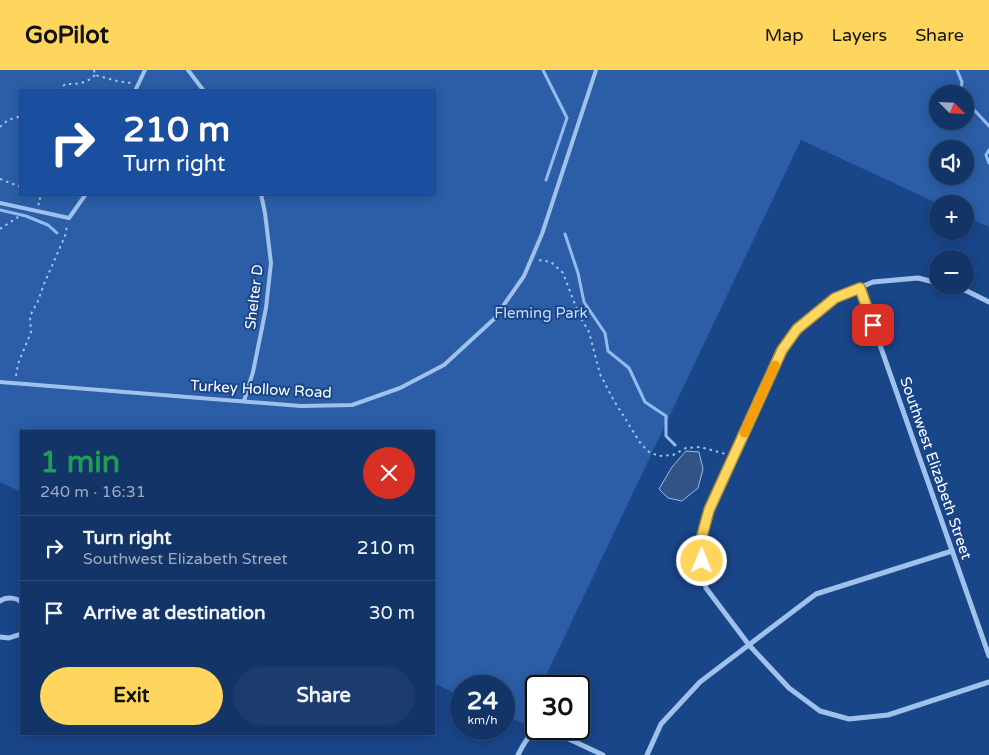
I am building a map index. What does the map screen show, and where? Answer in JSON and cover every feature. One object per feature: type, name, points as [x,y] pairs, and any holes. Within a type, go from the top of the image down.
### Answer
[{"type":"street","points":[[929,281],[918,278],[873,282],[835,298],[797,329],[782,350],[709,510],[699,547],[706,588],[749,645],[789,688],[820,711],[849,719],[888,716],[989,682]]},
{"type":"street","name":"Southwest Elizabeth Street","points":[[860,288],[989,656]]},
{"type":"street","points":[[974,294],[989,302]]},
{"type":"street","points":[[647,755],[661,724],[700,682],[816,594],[952,551]]},
{"type":"street","points":[[0,601],[3,599],[18,599],[20,601]]},
{"type":"street","points":[[0,637],[9,638],[20,634]]},
{"type":"street","points":[[518,755],[526,739],[533,734],[545,730],[554,732],[603,755]]},
{"type":"lane","points":[[135,90],[145,70]]},
{"type":"lane","points":[[188,70],[203,90]]},
{"type":"lane","name":"Turkey Hollow Road","points":[[0,382],[301,406],[352,405],[400,388],[444,365],[494,319],[524,276],[542,234],[596,70]]},
{"type":"lane","points":[[0,202],[69,218],[85,195]]},
{"type":"lane","name":"Shelter D","points":[[244,401],[253,372],[266,308],[271,263],[261,195]]},
{"type":"path","points":[[94,70],[95,75]]},
{"type":"path","points":[[95,75],[138,84]]},
{"type":"path","points":[[60,90],[65,84],[79,84],[89,81],[95,75]]},
{"type":"path","points":[[0,127],[8,120],[18,117],[20,118]]},
{"type":"path","points":[[0,179],[20,186]]},
{"type":"path","points":[[15,383],[18,364],[31,332],[30,316],[38,302],[65,236],[69,218]]},
{"type":"path","points":[[531,259],[551,262],[563,273],[579,315],[590,332],[600,374],[617,406],[641,444],[649,452],[659,456],[673,455],[686,448],[700,447],[733,457]]},
{"type":"green space","name":"Fleming Park","points":[[0,70],[989,70],[989,227],[974,220],[974,195],[929,195],[929,199],[801,140],[546,675],[525,675],[524,724],[515,720],[515,675],[450,675],[450,691],[435,683],[435,430],[20,430],[20,492],[0,482]]},
{"type":"shaded area","points":[[686,451],[699,452],[703,469],[698,488],[682,501],[668,498],[659,489],[672,467]]},
{"type":"waterway","points":[[543,70],[567,118],[546,180]]},
{"type":"waterway","points":[[957,70],[962,85]]},
{"type":"waterway","points":[[974,110],[989,126]]},
{"type":"waterway","points":[[989,150],[986,155],[989,163]]},
{"type":"waterway","points":[[0,210],[26,216],[48,225],[57,233]]},
{"type":"waterway","points":[[565,234],[578,273],[584,302],[605,333],[608,351],[629,368],[645,402],[666,416],[666,436],[675,445]]},
{"type":"slow traffic","points":[[744,433],[775,365]]},
{"type":"route","points":[[702,561],[699,547],[709,510],[782,350],[797,329],[835,298],[860,288],[873,325]]}]
